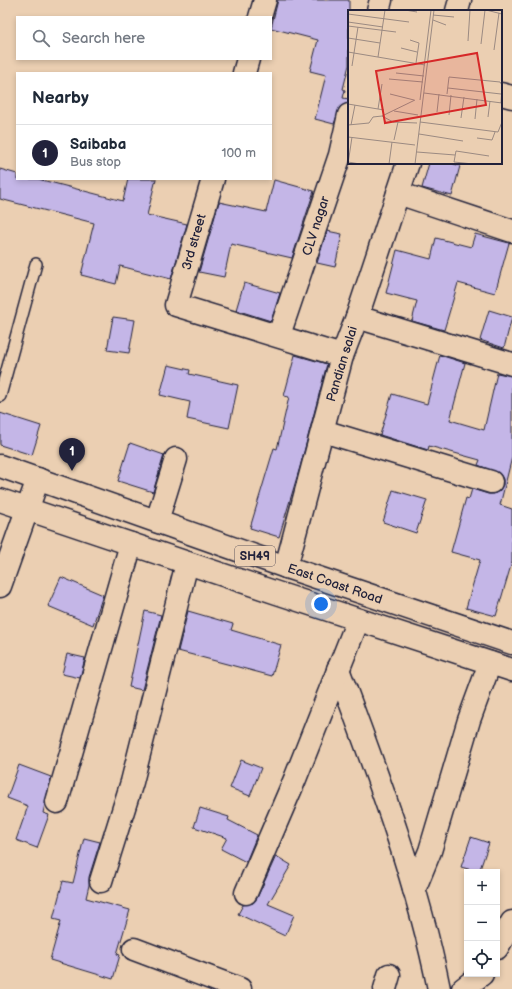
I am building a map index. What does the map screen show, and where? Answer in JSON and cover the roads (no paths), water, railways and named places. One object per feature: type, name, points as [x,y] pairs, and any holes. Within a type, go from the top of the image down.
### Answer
[{"type":"street","points":[[260,16],[265,0]]},
{"type":"street","points":[[378,10],[381,0]]},
{"type":"street","points":[[457,10],[460,0]]},
{"type":"street","points":[[244,72],[248,60]]},
{"type":"street","points":[[502,94],[512,97]]},
{"type":"street","name":"CLV nagar","points":[[279,336],[340,155],[348,120]]},
{"type":"street","name":"Pandian salai","points":[[286,567],[342,356],[357,317],[408,164]]},
{"type":"street","name":"3rd street","points":[[213,180],[176,305],[279,336]]},
{"type":"street","points":[[398,193],[512,231]]},
{"type":"street","points":[[357,317],[512,364]]},
{"type":"street","points":[[279,336],[342,356]]},
{"type":"street","points":[[323,430],[491,482]]},
{"type":"street","points":[[157,521],[176,459]]},
{"type":"street","name":"East Coast Road","points":[[0,466],[286,567],[512,644]]},
{"type":"street","points":[[0,586],[38,479]]},
{"type":"street","name":"East Coast Road","points":[[0,500],[512,670]]},
{"type":"street","points":[[57,802],[131,544]]},
{"type":"street","points":[[101,882],[132,782],[186,563]]},
{"type":"street","points":[[246,893],[295,779],[358,620]]},
{"type":"street","points":[[414,890],[430,851],[469,720],[490,663]]},
{"type":"street","points":[[338,669],[399,836],[432,953],[439,989]]},
{"type":"street","points":[[500,943],[512,922]]},
{"type":"street","points":[[134,949],[240,989]]},
{"type":"street","points":[[462,989],[478,977]]},
{"type":"lane","points":[[0,396],[36,264]]},
{"type":"place","name":"Saibaba","points":[[72,471]]}]
